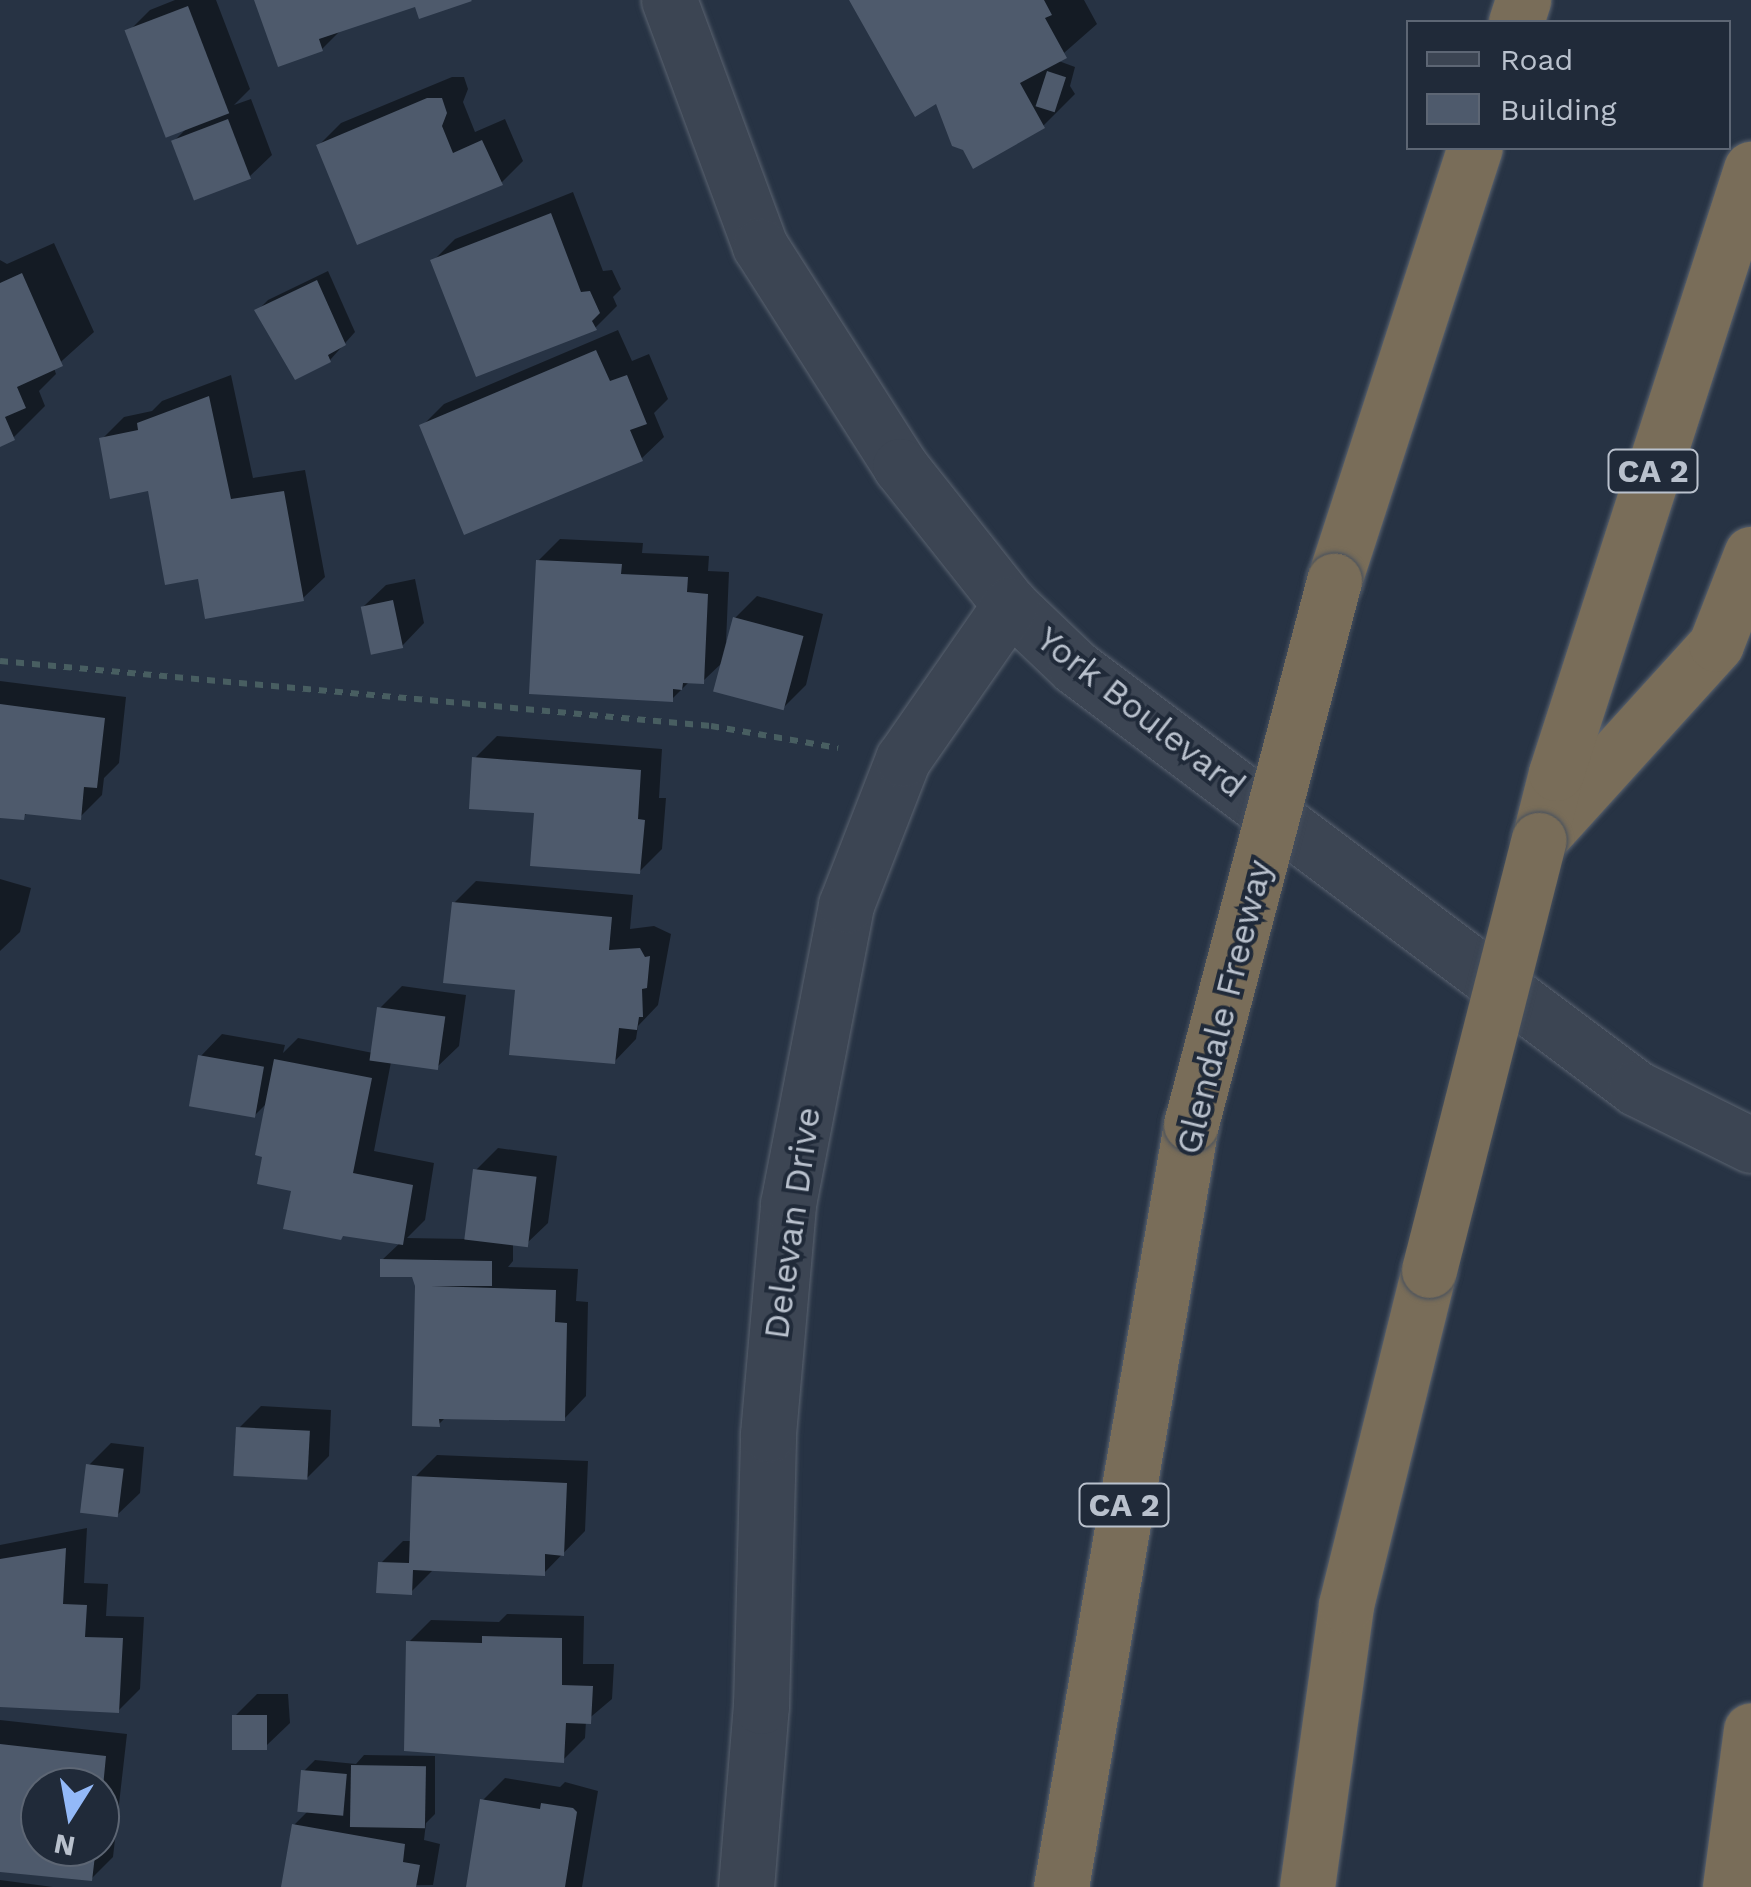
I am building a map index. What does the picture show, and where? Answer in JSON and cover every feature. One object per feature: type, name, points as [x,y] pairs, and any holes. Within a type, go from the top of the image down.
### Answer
[{"type":"highway","name":"Glendale Freeway","points":[[1061,1887],[1191,1124],[1334,581],[1474,150]]},
{"type":"highway","name":"CA 2","points":[[1570,781],[1751,169]]},
{"type":"highway","points":[[1307,1887],[1346,1606],[1539,840],[1570,781],[1716,644],[1751,554]]},
{"type":"highway","points":[[1730,1887],[1751,1730]]},
{"type":"street","name":"York Boulevard","points":[[669,0],[760,246],[900,466],[1010,605],[1074,668],[1636,1088],[1751,1146]]},
{"type":"street","name":"Delevan Drive","points":[[746,1887],[761,1706],[768,1434],[788,1204],[846,905],[903,759],[1010,605]]},
{"type":"path","points":[[0,661],[710,726],[903,759]]},
{"type":"building","points":[[254,0],[472,1],[419,19],[415,7],[319,39],[323,51],[278,67]]},
{"type":"building","points":[[849,0],[1044,0],[1052,15],[1045,18],[1067,58],[1020,83],[1045,128],[973,169],[963,150],[952,146],[936,104],[915,117]]},
{"type":"building","points":[[188,6],[229,113],[166,138],[125,30]]},
{"type":"building","points":[[1047,71],[1066,77],[1055,112],[1036,106]]},
{"type":"building","points":[[427,98],[442,98],[447,113],[442,126],[453,153],[482,140],[503,185],[357,245],[316,145]]},
{"type":"building","points":[[228,119],[251,179],[194,201],[171,141]]},
{"type":"building","points":[[551,213],[581,292],[590,291],[600,313],[592,321],[597,330],[476,377],[430,260]]},
{"type":"building","points":[[22,273],[63,366],[17,387],[26,408],[5,417],[15,440],[0,447],[0,283]]},
{"type":"building","points":[[317,280],[346,345],[328,355],[331,362],[295,380],[254,310]]},
{"type":"building","points":[[596,350],[610,381],[627,375],[647,424],[630,430],[643,461],[464,535],[419,425]]},
{"type":"building","points":[[209,396],[231,499],[284,491],[304,601],[205,619],[198,579],[165,585],[148,491],[110,499],[99,438],[138,430],[137,423]]},
{"type":"building","points":[[536,560],[622,564],[621,574],[688,577],[687,592],[708,594],[704,684],[683,683],[682,690],[673,689],[673,702],[529,694]]},
{"type":"building","points":[[393,600],[403,648],[371,655],[361,607]]},
{"type":"building","points":[[733,617],[804,636],[784,710],[713,691]]},
{"type":"building","points":[[0,704],[105,718],[97,788],[84,787],[81,820],[25,814],[24,820],[0,818]]},
{"type":"building","points":[[472,757],[641,770],[638,819],[645,820],[640,874],[530,866],[534,813],[469,809]]},
{"type":"building","points":[[452,902],[612,917],[609,950],[640,948],[645,957],[650,956],[647,988],[642,989],[643,1017],[639,1017],[637,1030],[619,1028],[615,1064],[509,1055],[515,990],[443,983]]},
{"type":"building","points":[[377,1007],[445,1017],[438,1070],[369,1060]]},
{"type":"building","points":[[198,1055],[264,1067],[255,1118],[189,1106]]},
{"type":"building","points":[[274,1059],[372,1078],[353,1173],[413,1185],[403,1245],[343,1236],[341,1240],[283,1229],[291,1191],[257,1184],[262,1157],[255,1155]]},
{"type":"building","points":[[473,1169],[537,1177],[528,1247],[464,1239]]},
{"type":"building","points":[[380,1259],[492,1261],[492,1286],[431,1286],[556,1290],[555,1322],[567,1323],[565,1421],[439,1419],[440,1427],[412,1426],[415,1286],[412,1277],[380,1277]]},
{"type":"building","points":[[236,1427],[310,1431],[307,1480],[233,1476]]},
{"type":"building","points":[[86,1464],[124,1469],[118,1517],[80,1513]]},
{"type":"building","points":[[412,1476],[567,1483],[564,1556],[545,1554],[545,1576],[413,1570],[412,1595],[376,1593],[378,1562],[409,1563]]},
{"type":"building","points":[[66,1548],[63,1604],[87,1605],[85,1637],[123,1638],[119,1713],[0,1707],[0,1559]]},
{"type":"building","points":[[482,1636],[562,1638],[562,1685],[593,1686],[591,1724],[566,1723],[564,1763],[404,1751],[406,1641],[482,1643]]},
{"type":"building","points":[[232,1715],[267,1715],[267,1750],[232,1750]]},
{"type":"building","points":[[0,1744],[106,1756],[105,1767],[20,1767],[20,1867],[94,1867],[92,1881],[0,1872]]},
{"type":"building","points":[[351,1765],[426,1766],[425,1828],[350,1827]]},
{"type":"building","points":[[301,1770],[347,1774],[343,1816],[297,1812]]},
{"type":"building","points":[[480,1799],[540,1809],[541,1803],[577,1812],[565,1887],[466,1887]]},
{"type":"building","points":[[292,1824],[405,1844],[403,1862],[420,1865],[416,1887],[281,1887]]}]
